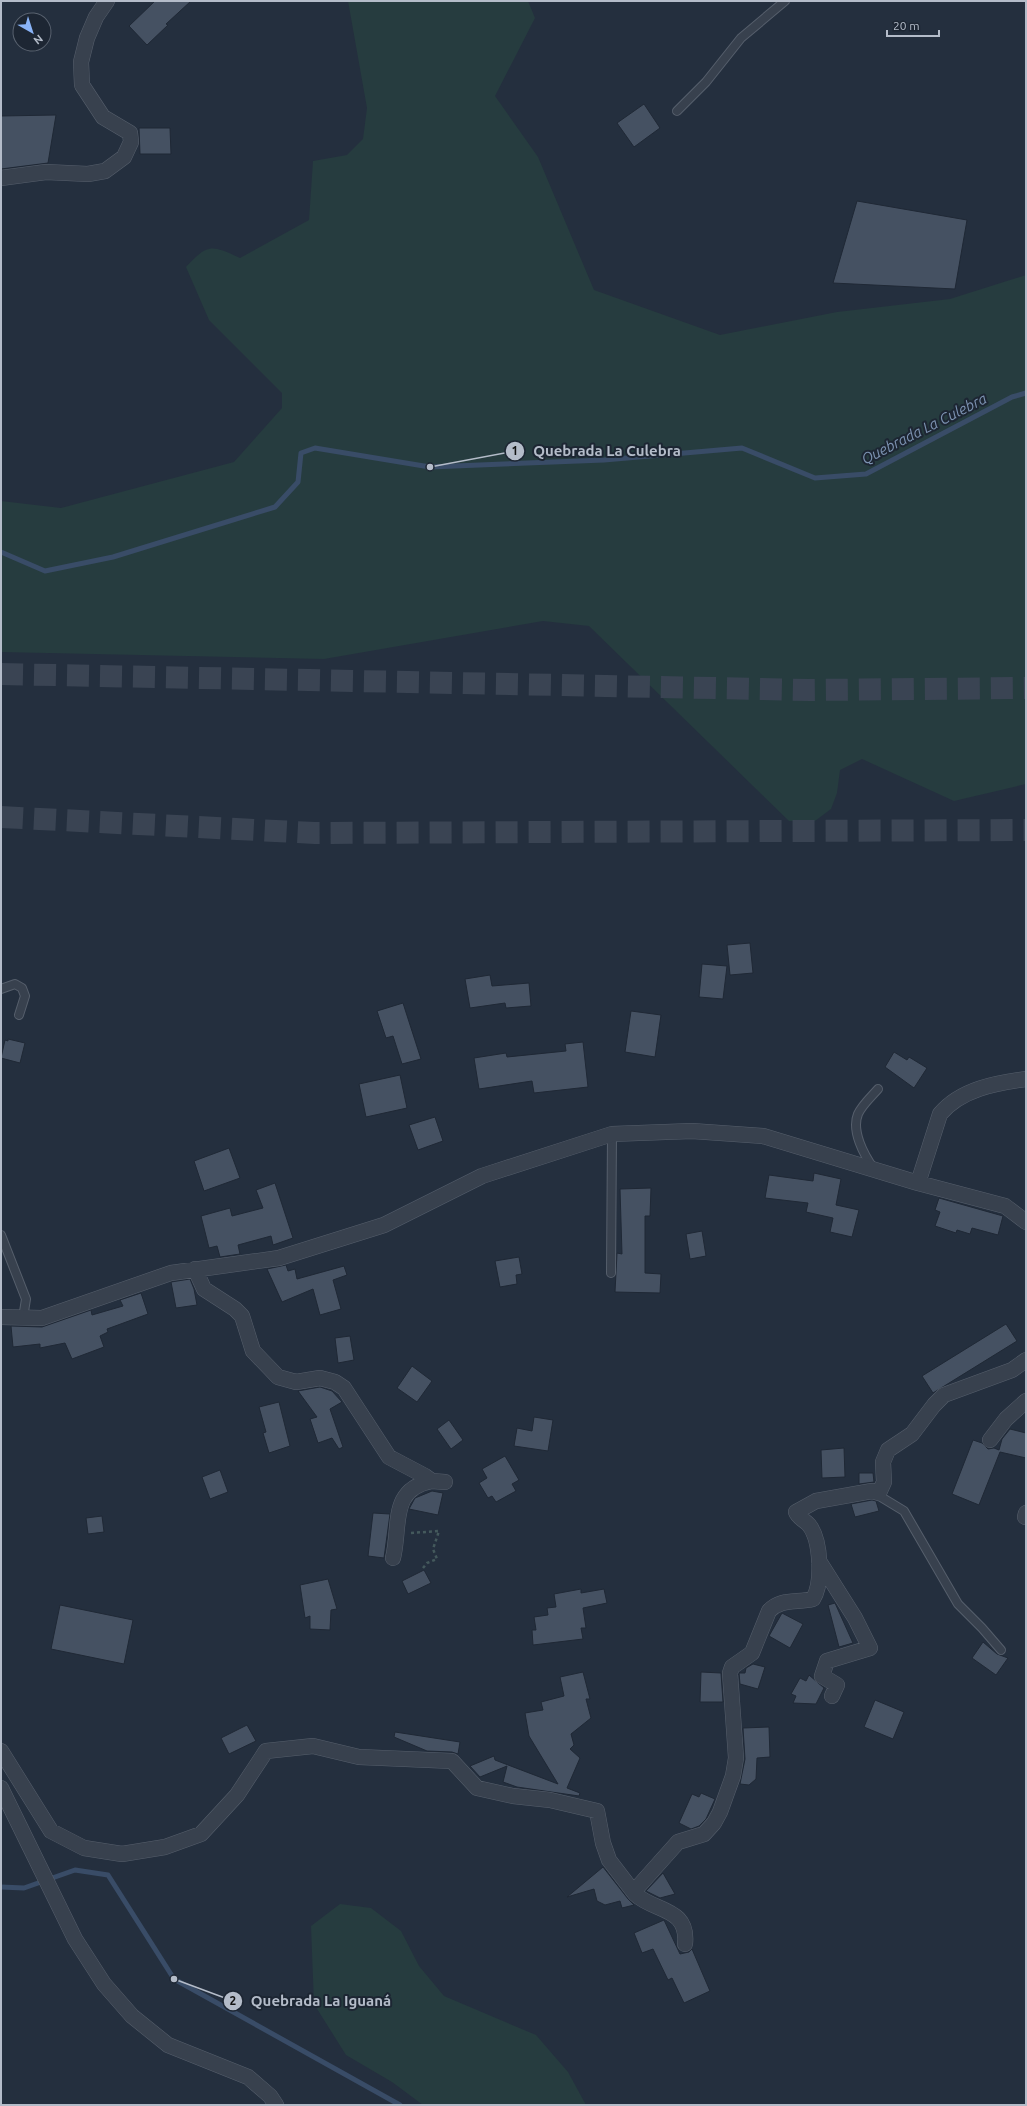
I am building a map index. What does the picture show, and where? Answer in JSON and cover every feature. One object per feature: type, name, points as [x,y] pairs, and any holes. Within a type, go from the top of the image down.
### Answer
[{"type":"street","points":[[1,178],[46,172],[88,174],[105,171],[124,157],[131,142],[130,133],[103,117],[82,85],[81,62],[87,38],[96,16],[107,1]]},
{"type":"street","points":[[918,1184],[940,1114],[945,1108],[987,1086],[1026,1079]]},
{"type":"street","points":[[1,1317],[34,1319],[49,1317],[171,1273],[279,1258],[384,1225],[482,1176],[612,1134],[692,1131],[763,1136],[918,1184],[999,1204],[1011,1210],[1026,1222]]},
{"type":"street","points":[[195,1269],[204,1289],[235,1309],[242,1316],[253,1351],[278,1377],[296,1382],[320,1378],[339,1384],[344,1388],[389,1457],[438,1482],[419,1483],[405,1495],[399,1506],[398,1532],[393,1558]]},
{"type":"street","points":[[635,1894],[637,1888],[678,1842],[704,1834],[714,1823],[733,1776],[736,1758],[730,1673],[732,1667],[752,1653],[769,1611],[774,1606],[791,1600],[813,1599],[819,1588],[816,1543],[812,1529],[796,1512],[816,1501],[872,1491],[879,1492],[883,1487],[883,1462],[888,1450],[912,1434],[934,1405],[944,1395],[1012,1370],[1026,1360]]},
{"type":"street","points":[[990,1440],[1006,1419],[1026,1401]]},
{"type":"street","points":[[818,1560],[855,1618],[870,1648],[827,1661],[822,1676],[837,1686],[832,1696]]},
{"type":"street","points":[[1,1751],[51,1831],[84,1848],[122,1854],[165,1847],[201,1834],[237,1795],[266,1751],[313,1746],[359,1757],[452,1761],[476,1788],[514,1796],[550,1800],[597,1811],[603,1843],[609,1860],[635,1894],[642,1900],[669,1911],[682,1923],[686,1934],[685,1944]]},
{"type":"street","points":[[1,1788],[75,1939],[104,1984],[132,2016],[168,2045],[248,2077],[265,2091],[276,2105]]},
{"type":"lane","points":[[677,112],[706,82],[741,38],[785,1]]},
{"type":"lane","points":[[1,989],[15,984],[22,988],[25,996],[19,1015]]},
{"type":"lane","points":[[876,1171],[865,1156],[856,1126],[858,1113],[878,1089]]},
{"type":"lane","points":[[611,1273],[612,1134]]},
{"type":"lane","points":[[1,1235],[26,1299],[23,1318]]},
{"type":"lane","points":[[872,1491],[904,1511],[958,1604],[1002,1650]]},
{"type":"path","points":[[398,1532],[412,1534],[440,1531],[433,1549],[437,1559],[427,1562],[423,1568]]},
{"type":"green space","points":[[348,1],[528,1],[535,18],[495,96],[538,157],[594,290],[720,335],[837,312],[950,299],[1026,275],[1026,784],[954,801],[862,759],[840,770],[837,793],[831,809],[815,821],[789,821],[589,626],[543,621],[324,659],[1,652],[1,501],[61,508],[234,462],[282,408],[282,393],[209,320],[186,267],[193,259],[205,250],[211,249],[223,251],[240,258],[309,220],[313,161],[347,155],[363,139],[367,108]]},
{"type":"green space","points":[[340,1904],[371,1908],[401,1931],[419,1966],[444,1996],[536,2035],[568,2072],[586,2105],[423,2105],[392,2082],[346,2055],[314,2004],[311,1926]]},
{"type":"building","points":[[155,1],[191,1],[166,24],[168,25],[147,45],[129,26]]},
{"type":"building","points":[[644,104],[660,128],[634,147],[617,123]]},
{"type":"building","points":[[56,115],[48,163],[1,169],[1,116]]},
{"type":"building","points":[[139,128],[170,128],[171,154],[140,154]]},
{"type":"building","points":[[857,201],[967,220],[955,289],[833,283]]},
{"type":"building","points":[[750,943],[753,973],[730,975],[727,945]]},
{"type":"building","points":[[702,964],[727,966],[723,999],[699,997]]},
{"type":"building","points":[[490,975],[492,986],[529,983],[531,1006],[506,1008],[505,1003],[470,1008],[465,979]]},
{"type":"building","points":[[403,1003],[421,1059],[402,1064],[393,1036],[386,1038],[377,1011]]},
{"type":"building","points":[[631,1011],[661,1015],[655,1057],[625,1052]]},
{"type":"building","points":[[8,1039],[25,1043],[20,1063],[1,1058],[5,1040],[8,1041]]},
{"type":"building","points":[[583,1042],[588,1087],[534,1093],[532,1081],[479,1089],[474,1058],[506,1053],[507,1057],[566,1051],[565,1044]]},
{"type":"building","points":[[894,1052],[907,1060],[909,1057],[927,1068],[914,1088],[885,1067]]},
{"type":"building","points":[[400,1075],[407,1108],[366,1117],[359,1084]]},
{"type":"building","points":[[435,1117],[443,1141],[418,1150],[409,1125]]},
{"type":"building","points":[[229,1148],[240,1178],[204,1191],[194,1161]]},
{"type":"building","points":[[814,1173],[841,1179],[836,1205],[859,1210],[852,1237],[830,1232],[833,1218],[806,1212],[808,1203],[765,1198],[769,1175],[813,1181]]},
{"type":"building","points":[[275,1183],[293,1238],[273,1245],[271,1236],[238,1245],[240,1254],[220,1257],[217,1246],[209,1248],[201,1216],[230,1208],[232,1216],[263,1208],[256,1190]]},
{"type":"building","points":[[651,1188],[650,1216],[645,1216],[645,1273],[661,1274],[660,1293],[615,1292],[617,1253],[622,1254],[620,1189]]},
{"type":"building","points":[[939,1198],[1003,1216],[998,1235],[972,1228],[970,1234],[957,1230],[956,1233],[935,1226],[940,1212],[935,1210]]},
{"type":"building","points":[[702,1231],[706,1256],[690,1259],[686,1234]]},
{"type":"building","points":[[519,1257],[522,1274],[516,1275],[517,1284],[500,1287],[495,1261]]},
{"type":"building","points":[[286,1265],[288,1271],[295,1269],[297,1279],[344,1266],[347,1275],[333,1280],[341,1309],[320,1315],[313,1289],[282,1302],[267,1269]]},
{"type":"building","points":[[190,1279],[194,1289],[197,1305],[176,1308],[171,1282]]},
{"type":"building","points":[[141,1293],[148,1314],[107,1329],[108,1332],[100,1336],[104,1347],[72,1359],[65,1343],[40,1348],[40,1344],[13,1347],[11,1326],[42,1327],[91,1310],[92,1315],[123,1306],[120,1300]]},
{"type":"building","points":[[1006,1324],[1017,1341],[933,1393],[922,1376]]},
{"type":"building","points":[[350,1336],[354,1360],[338,1363],[335,1338]]},
{"type":"building","points":[[412,1366],[432,1381],[417,1402],[397,1388]]},
{"type":"building","points":[[320,1387],[332,1391],[342,1402],[330,1409],[343,1447],[339,1449],[332,1438],[318,1443],[310,1419],[317,1417],[298,1391]]},
{"type":"building","points":[[279,1402],[290,1446],[269,1453],[263,1433],[266,1432],[259,1407]]},
{"type":"building","points":[[534,1417],[553,1420],[548,1451],[514,1446],[517,1428],[532,1431]]},
{"type":"building","points":[[449,1420],[463,1440],[451,1449],[437,1429]]},
{"type":"building","points":[[1010,1429],[1026,1433],[1026,1458],[1000,1452],[979,1505],[952,1494],[973,1440],[982,1443],[988,1449],[994,1448],[999,1450],[1002,1439]]},
{"type":"building","points":[[844,1448],[845,1477],[822,1478],[821,1450]]},
{"type":"building","points":[[505,1456],[519,1480],[512,1484],[516,1491],[496,1502],[492,1496],[488,1498],[479,1483],[487,1478],[482,1469]]},
{"type":"building","points":[[220,1470],[228,1492],[210,1499],[202,1477]]},
{"type":"building","points":[[859,1473],[873,1473],[874,1482],[859,1484]]},
{"type":"building","points":[[432,1491],[443,1493],[438,1515],[409,1509],[415,1498]]},
{"type":"building","points":[[872,1500],[876,1501],[879,1511],[855,1517],[851,1504]]},
{"type":"building","points":[[373,1513],[390,1514],[384,1558],[368,1556]]},
{"type":"building","points":[[102,1516],[104,1532],[88,1534],[86,1518]]},
{"type":"building","points":[[424,1570],[431,1583],[408,1594],[402,1581]]},
{"type":"building","points":[[328,1579],[337,1609],[331,1610],[330,1630],[310,1629],[310,1616],[305,1618],[300,1585]]},
{"type":"building","points":[[581,1589],[581,1593],[604,1589],[607,1603],[583,1608],[586,1628],[581,1628],[583,1639],[533,1645],[532,1630],[536,1630],[534,1617],[548,1615],[547,1608],[556,1607],[554,1594]]},
{"type":"building","points":[[835,1603],[853,1643],[839,1647],[828,1605]]},
{"type":"building","points":[[60,1605],[133,1620],[124,1664],[51,1649]]},
{"type":"building","points":[[782,1613],[803,1624],[790,1648],[769,1636]]},
{"type":"building","points":[[983,1642],[997,1654],[1008,1658],[996,1675],[972,1658]]},
{"type":"building","points":[[753,1664],[765,1667],[758,1689],[740,1684],[739,1673],[745,1673],[746,1668]]},
{"type":"building","points":[[583,1672],[590,1699],[586,1699],[591,1718],[571,1734],[574,1745],[570,1749],[580,1758],[567,1788],[580,1793],[579,1796],[517,1787],[503,1782],[507,1766],[480,1777],[470,1766],[494,1756],[495,1760],[558,1784],[529,1736],[525,1713],[543,1710],[541,1702],[564,1696],[560,1677]]},
{"type":"building","points":[[701,1672],[721,1673],[723,1702],[700,1702]]},
{"type":"building","points":[[809,1675],[824,1688],[816,1704],[793,1703],[796,1696],[791,1694],[800,1678],[806,1681]]},
{"type":"building","points":[[875,1700],[904,1712],[893,1739],[864,1727]]},
{"type":"building","points":[[247,1725],[256,1741],[229,1754],[221,1738]]},
{"type":"building","points":[[769,1727],[770,1757],[757,1758],[756,1779],[749,1785],[740,1784],[745,1759],[743,1728]]},
{"type":"building","points":[[395,1732],[460,1742],[458,1754],[452,1752],[427,1751],[394,1737]]},
{"type":"building","points":[[701,1793],[715,1799],[706,1819],[699,1826],[691,1829],[679,1823],[692,1794],[699,1797]]},
{"type":"building","points":[[603,1867],[634,1905],[622,1908],[620,1901],[605,1905],[597,1901],[594,1889],[567,1897]]},
{"type":"building","points":[[663,1873],[675,1894],[660,1898],[646,1891]]},
{"type":"building","points":[[664,1920],[680,1954],[689,1952],[692,1949],[710,1991],[684,2003],[672,1978],[668,1980],[653,1949],[642,1953],[634,1933]]},
{"type":"waterway","name":"Quebrada La Culebra","points":[[1,552],[45,571],[113,557],[275,507],[298,482],[301,453],[315,448],[430,467],[604,460],[742,448],[815,478],[866,474],[1012,397],[1026,393]]},
{"type":"waterway","points":[[1,1887],[24,1888],[75,1870],[108,1875],[174,1979],[400,2105]]},
{"type":"tunnel","points":[[1,674],[811,690],[1026,688]]},
{"type":"tunnel","points":[[1,817],[315,833],[1026,830]]},
{"type":"place","name":"Quebrada La Culebra","points":[[430,467]]},
{"type":"place","name":"Quebrada La Iguaná","points":[[174,1979]]}]
